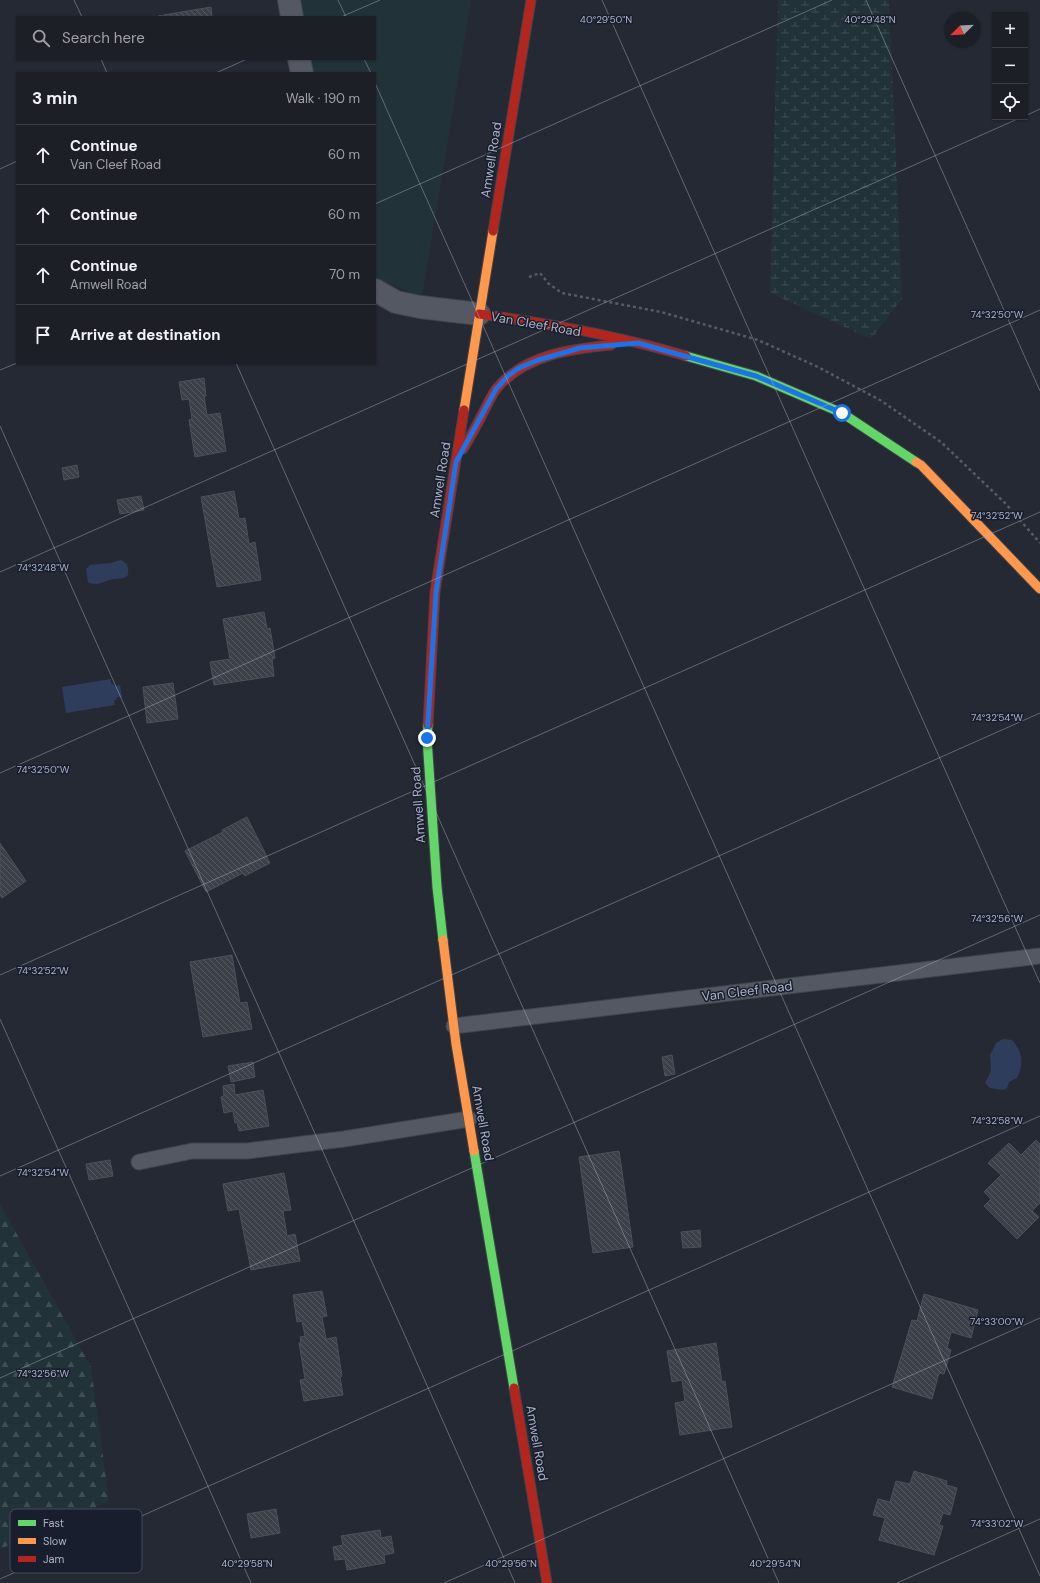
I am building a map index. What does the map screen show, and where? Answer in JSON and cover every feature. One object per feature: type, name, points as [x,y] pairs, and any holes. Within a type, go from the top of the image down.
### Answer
[{"type":"main road","name":"Amwell Road","points":[[530,0],[436,592],[427,738],[437,887],[454,1026],[547,1583]]},
{"type":"main road","name":"Van Cleef Road","points":[[479,314],[517,319],[638,343],[756,376],[842,413],[922,465],[1040,589]]},
{"type":"main road","points":[[456,462],[496,389],[509,375],[519,368],[544,358],[580,348],[638,343]]},
{"type":"street","points":[[289,0],[292,16]]},
{"type":"street","points":[[299,60],[302,72]]},
{"type":"street","points":[[376,291],[396,302],[442,310],[479,314]]},
{"type":"lane","name":"Van Cleef Road","points":[[454,1026],[1040,956]]},
{"type":"lane","points":[[139,1162],[192,1151],[247,1151],[344,1139],[469,1119]]},
{"type":"green space","points":[[293,0],[471,0],[422,297],[376,278],[376,72],[305,72],[303,60],[376,60],[376,16],[296,16]]},
{"type":"green space","points":[[778,0],[889,0],[902,299],[871,339],[770,293]]},
{"type":"green space","points":[[0,1204],[91,1367],[109,1501],[91,1509],[10,1509],[10,1545],[0,1549]]},
{"type":"water","points":[[121,560],[128,566],[128,575],[126,577],[113,579],[98,584],[88,582],[86,569],[90,565],[110,563]]},
{"type":"water","points":[[111,679],[111,683],[116,686],[120,685],[122,697],[118,697],[114,701],[115,705],[66,713],[62,687]]},
{"type":"water","points":[[1003,1039],[1012,1040],[1016,1045],[1021,1058],[1021,1068],[1017,1078],[1009,1082],[1007,1088],[1003,1090],[990,1088],[985,1083],[991,1071],[990,1055],[996,1043]]},
{"type":"building","points":[[211,7],[212,16],[158,16]]},
{"type":"building","points":[[204,378],[206,396],[204,396],[207,415],[220,413],[226,451],[195,457],[189,420],[192,419],[189,399],[182,400],[179,382]]},
{"type":"building","points":[[77,465],[79,477],[64,480],[62,468]]},
{"type":"building","points":[[234,491],[239,519],[245,518],[249,544],[255,542],[261,580],[217,587],[201,497]]},
{"type":"building","points":[[141,496],[144,510],[120,514],[117,500]]},
{"type":"building","points":[[264,612],[267,629],[270,628],[275,658],[272,659],[274,676],[214,685],[210,662],[230,659],[223,619]]},
{"type":"building","points":[[173,683],[178,719],[147,723],[143,687]]},
{"type":"building","points":[[247,817],[270,863],[245,876],[243,873],[206,892],[185,851],[223,832],[222,830]]},
{"type":"building","points":[[0,843],[26,881],[2,898],[0,895]]},
{"type":"building","points":[[232,955],[240,1003],[247,1002],[252,1029],[203,1037],[190,962]]},
{"type":"building","points":[[672,1055],[675,1074],[665,1076],[662,1057]]},
{"type":"building","points":[[253,1062],[255,1077],[231,1082],[228,1066]]},
{"type":"building","points":[[234,1084],[235,1095],[263,1090],[269,1126],[239,1131],[237,1122],[235,1123],[233,1111],[224,1113],[221,1097],[224,1096],[223,1086]]},
{"type":"building","points":[[1036,1140],[1040,1144],[1040,1203],[1032,1211],[1039,1217],[1017,1239],[984,1206],[991,1199],[984,1192],[1001,1175],[988,1163],[1009,1143],[1021,1155]]},
{"type":"building","points":[[619,1151],[633,1247],[593,1253],[579,1157]]},
{"type":"building","points":[[110,1160],[113,1176],[89,1180],[86,1164]]},
{"type":"building","points":[[284,1173],[291,1210],[283,1211],[287,1236],[295,1234],[300,1261],[251,1270],[239,1209],[228,1211],[223,1184]]},
{"type":"building","points":[[700,1230],[701,1247],[683,1248],[681,1232]]},
{"type":"building","points":[[322,1291],[327,1316],[322,1317],[326,1339],[336,1337],[342,1376],[340,1377],[343,1395],[304,1401],[300,1380],[305,1379],[299,1343],[301,1343],[300,1337],[305,1336],[302,1321],[297,1322],[293,1295]]},
{"type":"building","points":[[924,1294],[978,1310],[971,1338],[951,1332],[947,1348],[951,1350],[944,1374],[939,1373],[932,1399],[892,1387],[912,1320],[917,1321]]},
{"type":"building","points":[[716,1343],[722,1382],[725,1381],[732,1427],[680,1435],[675,1403],[685,1401],[682,1380],[672,1382],[667,1351]]},
{"type":"building","points":[[914,1471],[947,1481],[946,1485],[957,1488],[950,1515],[943,1513],[939,1525],[943,1526],[934,1555],[879,1540],[885,1518],[873,1515],[878,1499],[890,1502],[896,1481],[910,1484]]},
{"type":"building","points":[[276,1509],[280,1533],[251,1538],[247,1514]]},
{"type":"building","points":[[380,1530],[381,1538],[391,1536],[394,1553],[384,1555],[385,1563],[347,1570],[345,1559],[335,1560],[333,1547],[343,1545],[341,1536]]},
{"type":"traffic: fast","points":[[686,356],[756,376],[842,413],[916,462]]},
{"type":"traffic: fast","points":[[428,725],[427,738],[437,887],[443,940]]},
{"type":"traffic: fast","points":[[474,1151],[514,1388]]},
{"type":"traffic: slow","points":[[464,410],[493,231]]},
{"type":"traffic: slow","points":[[916,462],[921,465],[1040,589]]},
{"type":"traffic: slow","points":[[443,940],[456,1044],[474,1151]]},
{"type":"traffic: jam","points":[[493,231],[531,0]]},
{"type":"traffic: jam","points":[[479,314],[583,331],[635,342],[686,356]]},
{"type":"traffic: jam","points":[[463,449],[495,390],[508,377],[521,368],[549,356],[580,349],[611,345]]},
{"type":"traffic: jam","points":[[428,725],[435,592],[464,410]]},
{"type":"traffic: jam","points":[[514,1388],[547,1583]]},
{"type":"route","points":[[427,738],[436,592],[456,462],[496,389],[509,375],[519,368],[538,360],[580,348],[638,343],[756,376],[842,413]]}]
